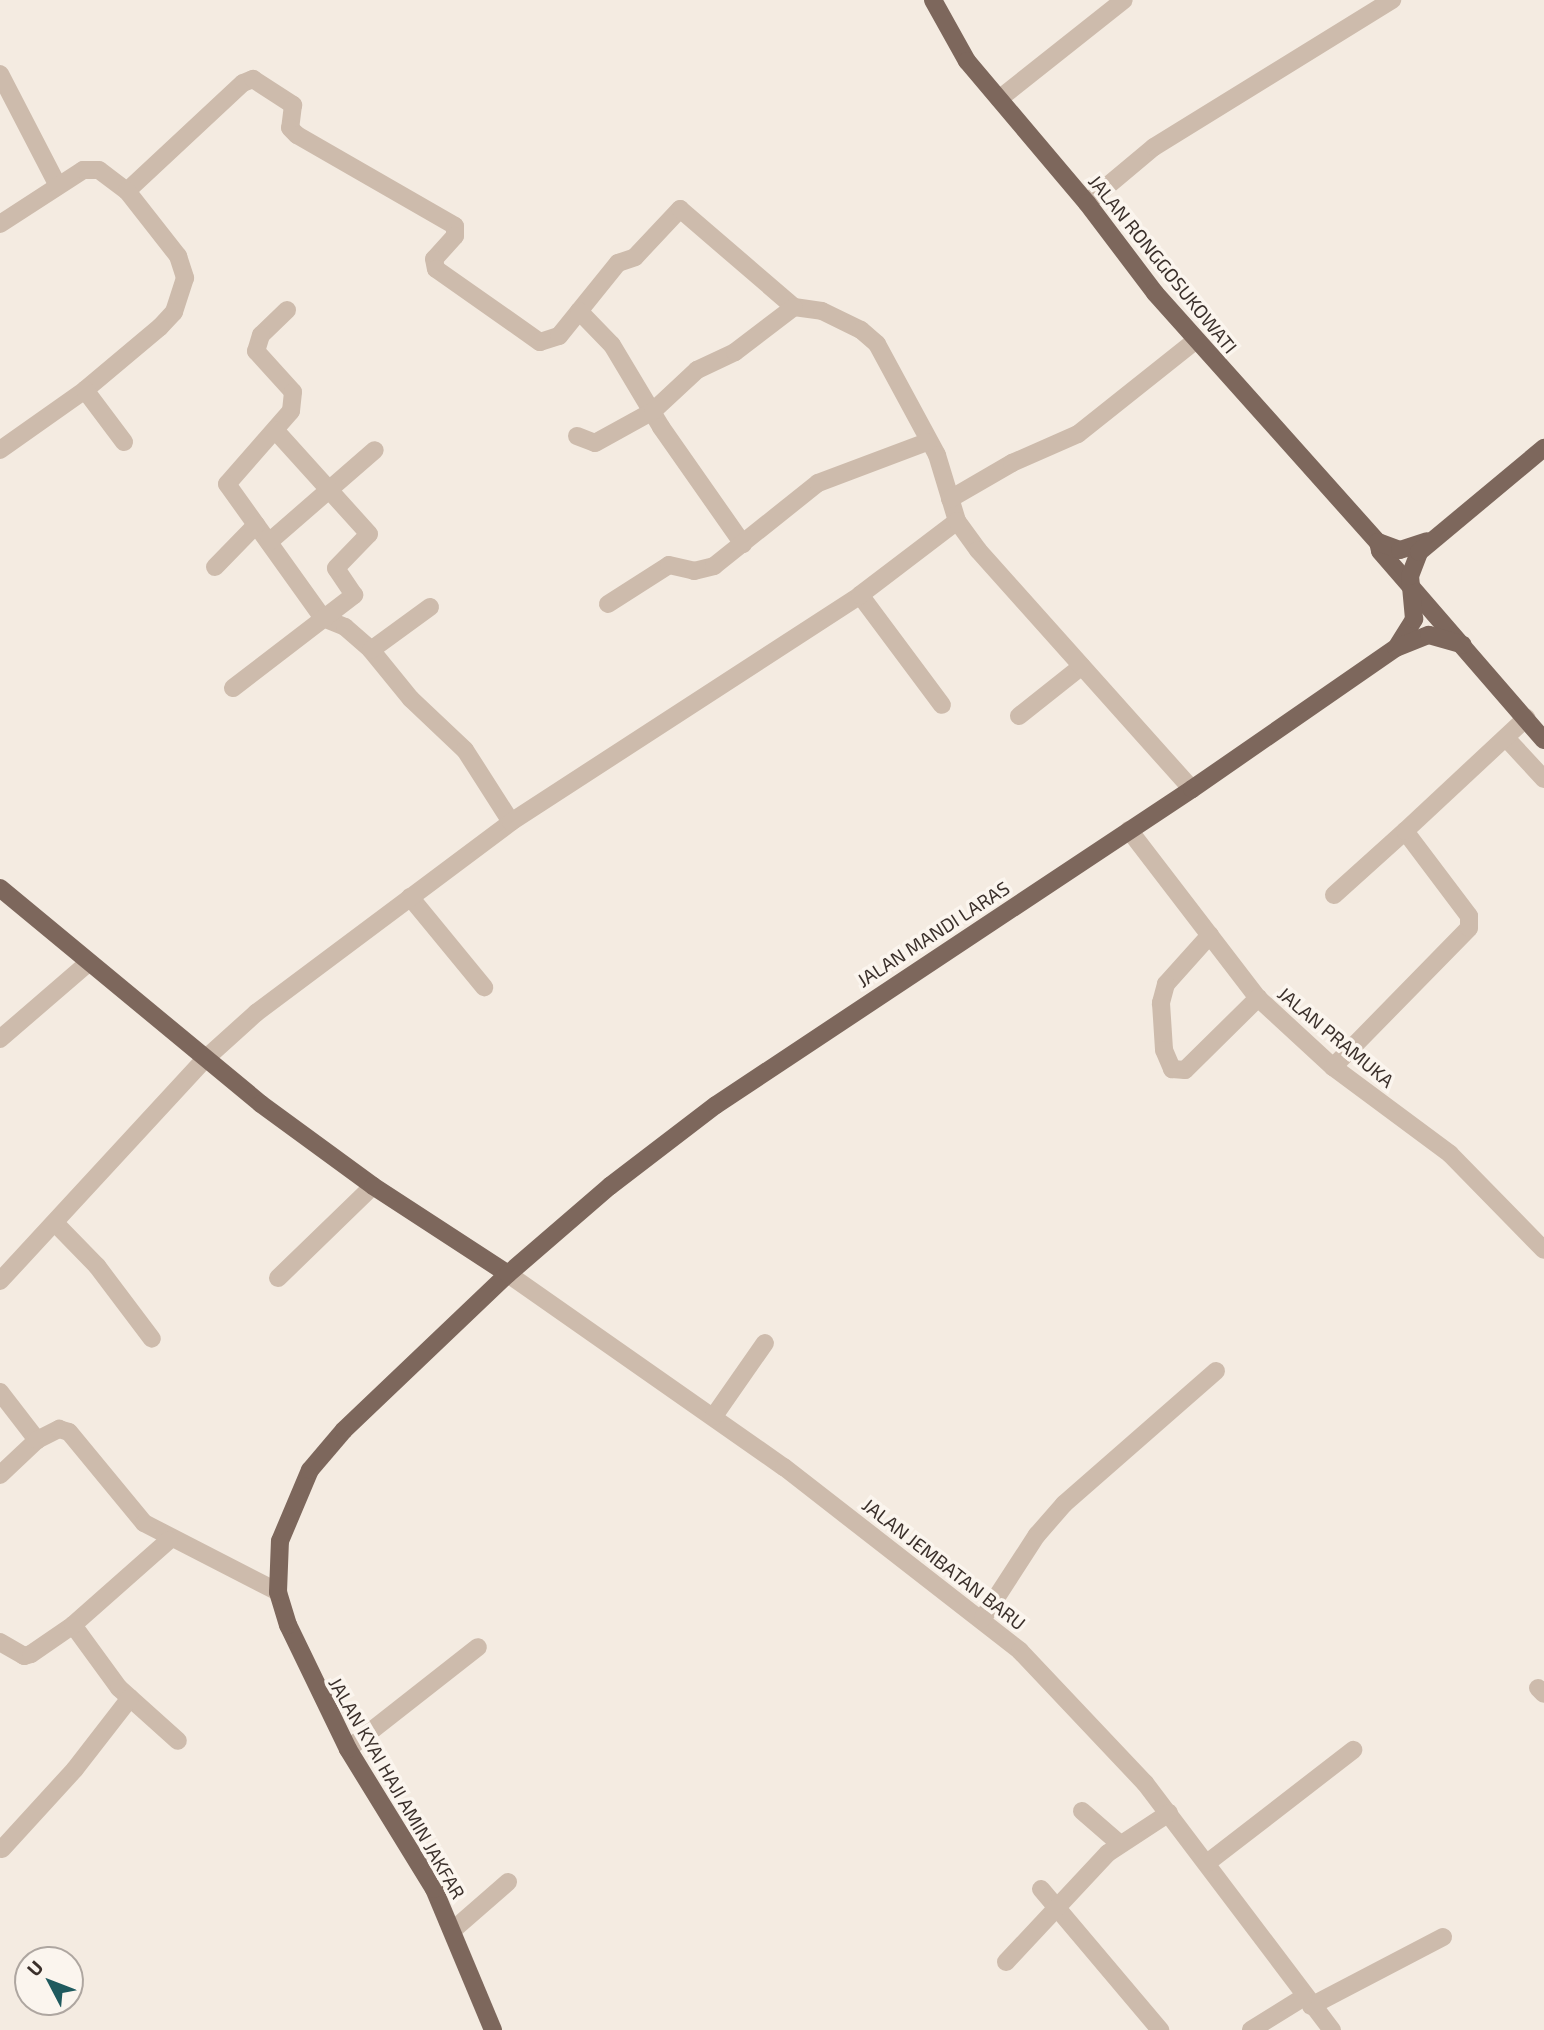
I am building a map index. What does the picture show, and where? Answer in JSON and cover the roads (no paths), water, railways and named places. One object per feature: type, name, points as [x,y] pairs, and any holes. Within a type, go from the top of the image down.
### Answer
[{"type":"main road","name":"JALAN RONGGOSUKOWATI","points":[[933,0],[955,44],[1087,203],[1195,341],[1378,542],[1544,740]]},
{"type":"main road","points":[[1396,648],[1413,619],[1412,564],[1429,541],[1544,448]]},
{"type":"main road","points":[[1378,542],[1400,550],[1429,541]]},
{"type":"main road","points":[[1396,648],[1429,635],[1463,645]]},
{"type":"main road","name":"JALAN MANDI LARAS","points":[[508,1275],[610,1186],[716,1105],[1192,789],[1396,648]]},
{"type":"main road","points":[[0,888],[204,1060],[373,1186],[508,1275]]},
{"type":"main road","name":"JALAN KYAI HAJI AMIN JAKFAR","points":[[493,2030],[434,1889],[348,1749],[314,1686],[278,1592],[280,1541],[310,1470],[344,1430],[508,1275]]},
{"type":"street","points":[[999,99],[1124,0]]},
{"type":"street","points":[[1087,203],[1154,147],[1387,1]]},
{"type":"street","points":[[0,74],[57,184]]},
{"type":"street","points":[[127,191],[243,83],[253,79],[293,105],[290,128],[297,135],[455,226],[455,236],[434,259],[436,270],[540,342],[559,336],[618,263],[635,257],[680,209],[794,307],[822,312],[861,330],[877,344],[926,442],[936,455],[957,521],[1192,789]]},
{"type":"street","points":[[0,225],[57,184],[83,170],[99,170],[127,191],[178,256],[185,278],[174,312],[160,327],[85,390],[0,450]]},
{"type":"street","points":[[577,436],[595,443],[653,411],[697,370],[735,352],[794,307]]},
{"type":"street","points":[[287,310],[256,343],[256,351],[293,392],[290,411],[227,484],[323,618],[345,627],[371,650],[411,699],[465,750],[511,822]]},
{"type":"street","points":[[579,311],[612,345],[743,544]]},
{"type":"street","points":[[950,499],[1012,463],[1078,434],[1195,341]]},
{"type":"street","points":[[85,390],[124,442]]},
{"type":"street","points":[[233,688],[354,595],[336,568],[369,534],[275,430]]},
{"type":"street","points":[[608,604],[669,565],[704,570],[743,544],[818,483],[926,442]]},
{"type":"street","points":[[269,542],[375,450]]},
{"type":"street","points":[[0,1281],[56,1224],[204,1060],[256,1013],[511,822],[860,595],[957,521]]},
{"type":"street","points":[[215,567],[256,525]]},
{"type":"street","points":[[860,595],[942,705]]},
{"type":"street","points":[[371,650],[430,607]]},
{"type":"street","points":[[1019,716],[1082,666]]},
{"type":"street","points":[[1335,895],[1526,718]]},
{"type":"street","points":[[1506,738],[1544,779]]},
{"type":"street","name":"JALAN PRAMUKA","points":[[1129,830],[1258,999],[1333,1067],[1450,1154],[1544,1250]]},
{"type":"street","points":[[1333,1067],[1469,928],[1469,916],[1405,831]]},
{"type":"street","points":[[410,897],[484,987]]},
{"type":"street","points":[[1210,934],[1166,984],[1161,1003],[1163,1038],[1172,1069],[1185,1070],[1258,999]]},
{"type":"street","points":[[0,1039],[87,964]]},
{"type":"street","points":[[278,1278],[373,1186]]},
{"type":"street","points":[[56,1224],[97,1266],[152,1339]]},
{"type":"street","name":"JALAN JEMBATAN BARU","points":[[508,1275],[714,1416],[983,1618],[1020,1651],[1169,1814],[1307,2001],[1332,2030]]},
{"type":"street","points":[[714,1416],[765,1343]]},
{"type":"street","points":[[983,1618],[1037,1535],[1064,1504],[1213,1374]]},
{"type":"street","points":[[0,1392],[37,1440]]},
{"type":"street","points":[[0,1475],[37,1440],[59,1429],[69,1432],[133,1511],[169,1539],[278,1592]]},
{"type":"street","points":[[0,1642],[24,1656],[73,1625],[169,1539]]},
{"type":"street","points":[[73,1625],[130,1698],[178,1741]]},
{"type":"street","points":[[348,1749],[478,1647]]},
{"type":"street","points":[[2,1849],[75,1769],[102,1730],[130,1698]]},
{"type":"street","points":[[1207,1863],[1353,1750]]},
{"type":"street","points":[[1082,1811],[1120,1844]]},
{"type":"street","points":[[1006,1962],[1120,1844],[1169,1814]]},
{"type":"street","points":[[453,1930],[508,1882]]},
{"type":"street","points":[[1041,1889],[1160,2030]]},
{"type":"street","points":[[1251,2030],[1443,1937]]}]
